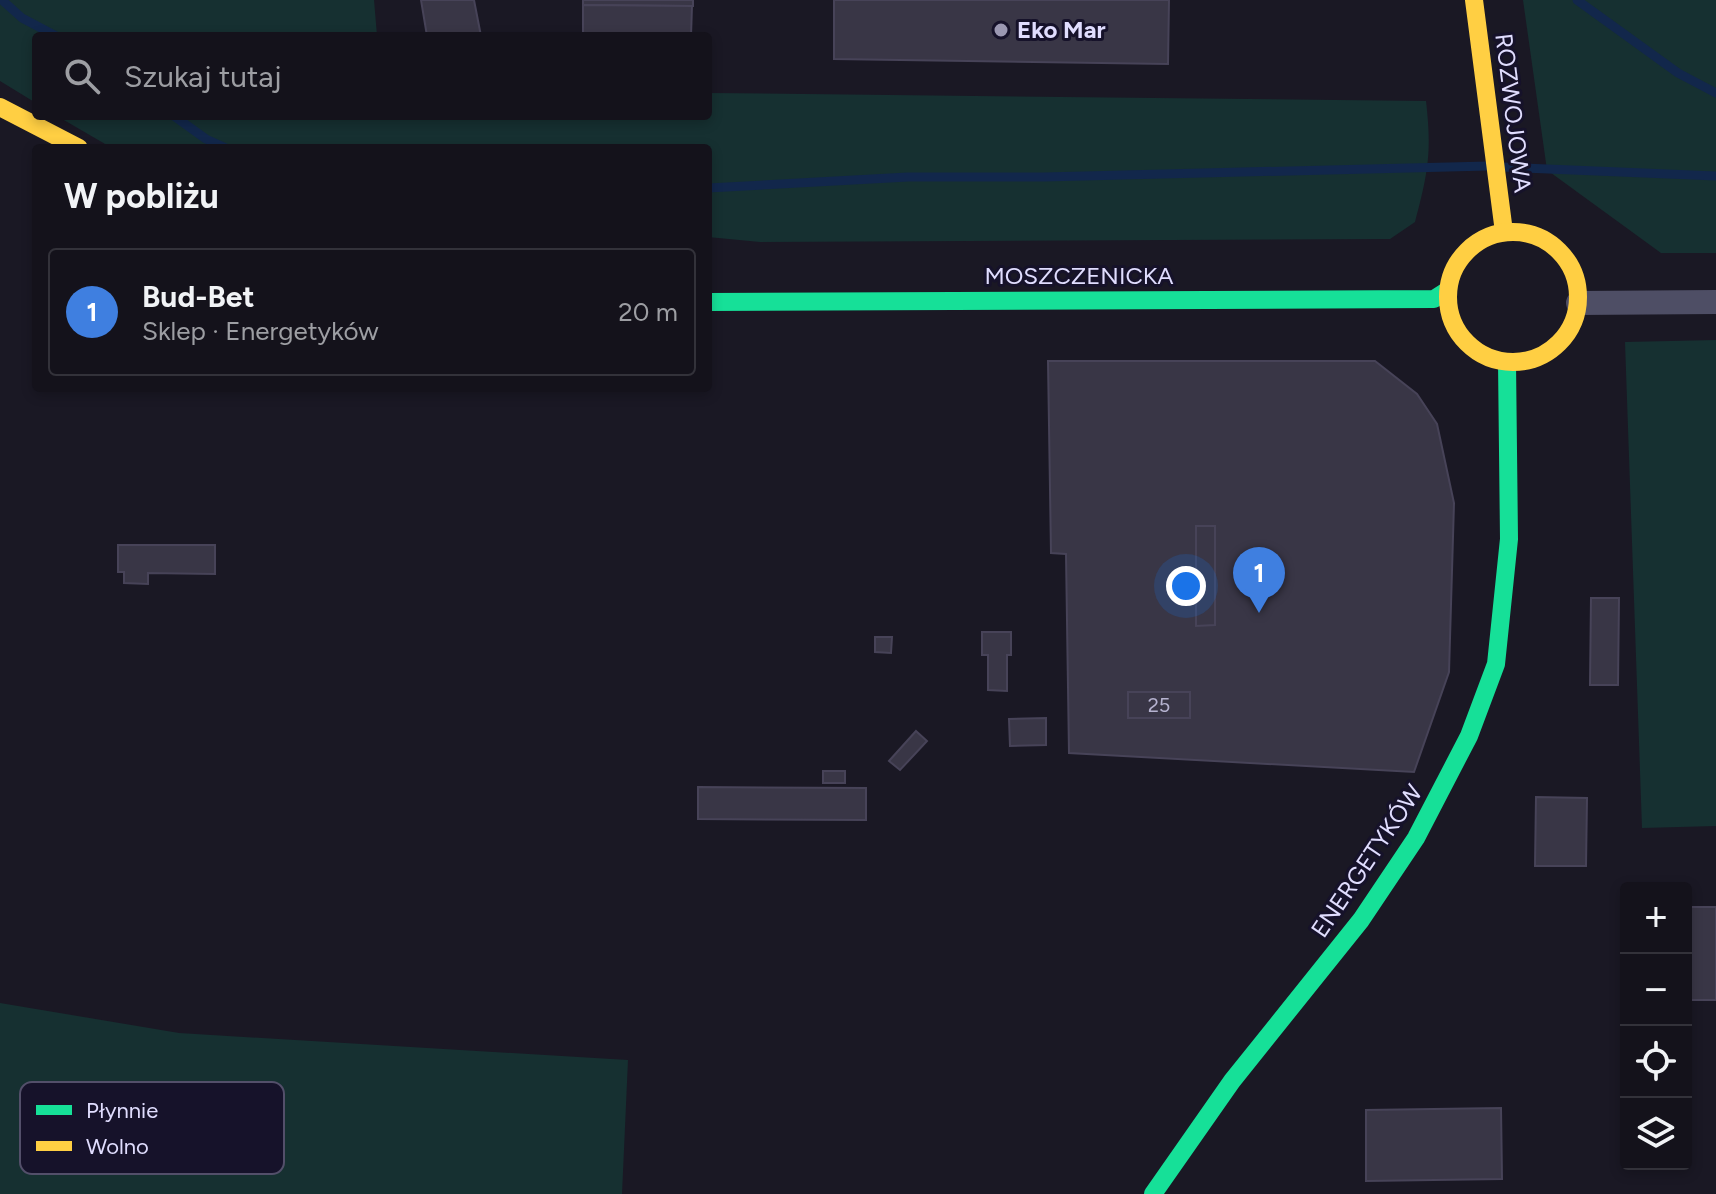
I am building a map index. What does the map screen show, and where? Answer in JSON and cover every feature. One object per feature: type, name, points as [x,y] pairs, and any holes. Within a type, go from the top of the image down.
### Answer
[{"type":"street","name":"ROZWOJOWA","points":[[1474,0],[1504,232]]},
{"type":"street","points":[[0,107],[71,144]]},
{"type":"street","points":[[1504,232],[1524,233],[1542,239],[1558,251],[1570,266],[1577,284],[1578,303],[1573,323],[1546,353],[1527,360],[1507,362],[1487,357],[1470,346],[1457,330],[1449,311],[1448,290],[1454,269],[1466,252],[1484,239],[1504,232]]},
{"type":"street","name":"MOSZCZENICKA","points":[[712,302],[1434,299],[1448,290]]},
{"type":"street","points":[[1578,303],[1716,302]]},
{"type":"street","name":"ENERGETYKÓW","points":[[1153,1194],[1232,1081],[1361,920],[1416,838],[1469,736],[1496,664],[1509,539],[1507,362]]},
{"type":"green space","points":[[0,0],[374,0],[377,32],[32,32],[32,101],[0,81]]},
{"type":"green space","points":[[1523,0],[1716,0],[1716,253],[1661,253],[1547,170]]},
{"type":"green space","points":[[712,93],[1426,101],[1429,135],[1428,162],[1415,222],[1390,239],[760,242],[712,237],[712,144],[105,144],[64,120],[712,120]]},
{"type":"green space","points":[[1716,340],[1716,826],[1642,828],[1625,342]]},
{"type":"green space","points":[[0,1003],[179,1033],[628,1060],[622,1194],[0,1194]]},
{"type":"building","points":[[421,0],[474,0],[480,32],[426,32]]},
{"type":"building","points":[[583,0],[693,0],[693,6],[583,5]]},
{"type":"building","name":"Eko Mar","points":[[834,0],[1169,0],[1168,64],[834,59]]},
{"type":"building","points":[[583,5],[692,6],[691,32],[583,32]]},
{"type":"building","points":[[1048,361],[1375,361],[1417,394],[1437,424],[1454,503],[1449,672],[1414,772],[1069,753],[1066,554],[1051,553]]},
{"type":"building","points":[[1196,526],[1215,526],[1215,625],[1196,626]]},
{"type":"building","points":[[118,545],[215,545],[215,574],[148,573],[148,584],[124,583],[124,572],[118,572]]},
{"type":"building","points":[[1591,598],[1619,598],[1618,685],[1590,685]]},
{"type":"building","points":[[982,632],[1011,632],[1011,655],[1007,655],[1007,691],[988,690],[988,655],[982,655]]},
{"type":"building","points":[[875,637],[892,637],[891,653],[875,652]]},
{"type":"building","points":[[1128,692],[1190,692],[1190,718],[1128,718]]},
{"type":"building","points":[[1046,718],[1046,745],[1010,746],[1009,719]]},
{"type":"building","points":[[916,731],[927,741],[900,770],[889,761]]},
{"type":"building","points":[[823,771],[845,771],[845,783],[823,783]]},
{"type":"building","points":[[698,787],[866,788],[866,820],[698,819]]},
{"type":"building","points":[[1536,797],[1587,798],[1586,866],[1535,866]]},
{"type":"building","points":[[1692,907],[1716,907],[1716,1000],[1692,1000]]},
{"type":"building","points":[[1501,1108],[1502,1179],[1366,1181],[1366,1110]]},
{"type":"waterway","points":[[2,0],[22,18],[48,32]]},
{"type":"waterway","points":[[1577,0],[1678,73],[1716,93]]},
{"type":"waterway","points":[[180,120],[217,144]]},
{"type":"waterway","points":[[712,188],[908,177],[1044,177],[1488,166]]},
{"type":"waterway","points":[[1503,167],[1716,176]]},
{"type":"traffic: fast","points":[[712,302],[1434,299],[1448,290]]},
{"type":"traffic: fast","points":[[1153,1194],[1232,1081],[1361,920],[1416,838],[1469,736],[1496,664],[1509,539],[1507,362]]},
{"type":"traffic: slow","points":[[1474,0],[1504,232]]},
{"type":"traffic: slow","points":[[0,107],[71,144]]},
{"type":"traffic: slow","points":[[1513,232],[1538,237],[1559,251],[1573,272],[1578,297],[1573,322],[1559,343],[1538,357],[1513,362],[1488,357],[1467,343],[1453,322],[1448,297],[1453,272],[1467,251],[1488,237],[1513,232]]},
{"type":"place","name":"Eko Mar","points":[[1001,30]]},
{"type":"place","name":"Bud-Bet","points":[[1259,613]]}]
